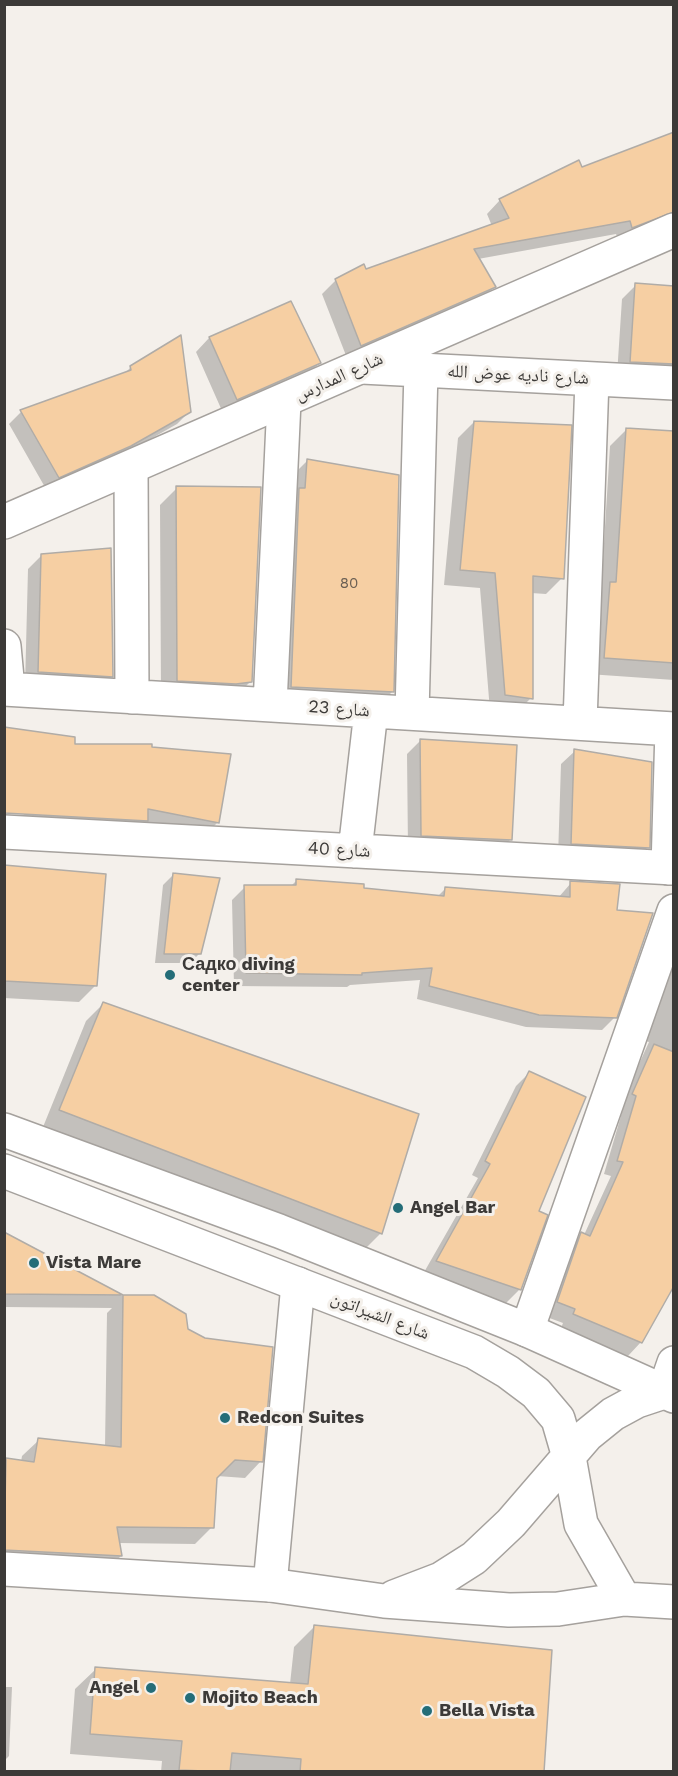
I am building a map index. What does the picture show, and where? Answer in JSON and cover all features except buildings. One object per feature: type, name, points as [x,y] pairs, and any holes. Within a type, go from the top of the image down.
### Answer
[{"type":"street","name":"شارع المدارس","points":[[4,522],[674,230]]},
{"type":"street","name":"شارع ناديه عوض الله","points":[[362,367],[674,383]]},
{"type":"street","points":[[412,713],[421,370]]},
{"type":"street","points":[[580,723],[592,379]]},
{"type":"street","points":[[270,705],[284,401]]},
{"type":"street","points":[[131,468],[132,697]]},
{"type":"street","points":[[4,646],[7,689]]},
{"type":"street","name":"شارع 23","points":[[7,689],[673,729]]},
{"type":"street","points":[[356,851],[371,711]]},
{"type":"street","points":[[671,868],[673,729]]},
{"type":"street","name":"شارع 40","points":[[4,832],[671,868]]},
{"type":"street","points":[[526,1330],[674,911]]},
{"type":"street","points":[[4,1130],[279,1231],[526,1330],[670,1384]]},
{"type":"street","name":"شارع الشيراتون","points":[[4,1171],[474,1352],[508,1372],[536,1393],[558,1419],[569,1457],[582,1524],[624,1599]]},
{"type":"street","points":[[270,1585],[298,1284]]},
{"type":"street","points":[[384,1601],[441,1579],[474,1558],[511,1523],[587,1435],[613,1414],[670,1384]]},
{"type":"street","points":[[4,1569],[270,1585],[384,1601],[509,1610],[558,1609],[624,1599],[674,1602]]},
{"type":"place","name":"Садко diving center","points":[[170,975]]},
{"type":"place","name":"Angel Bar","points":[[398,1208]]},
{"type":"place","name":"Vista Mare","points":[[34,1263]]},
{"type":"place","name":"Redcon Suites","points":[[225,1418]]},
{"type":"place","name":"Angel","points":[[151,1688]]},
{"type":"place","name":"Mojito Beach","points":[[190,1698]]},
{"type":"place","name":"Bella Vista","points":[[427,1711]]}]
